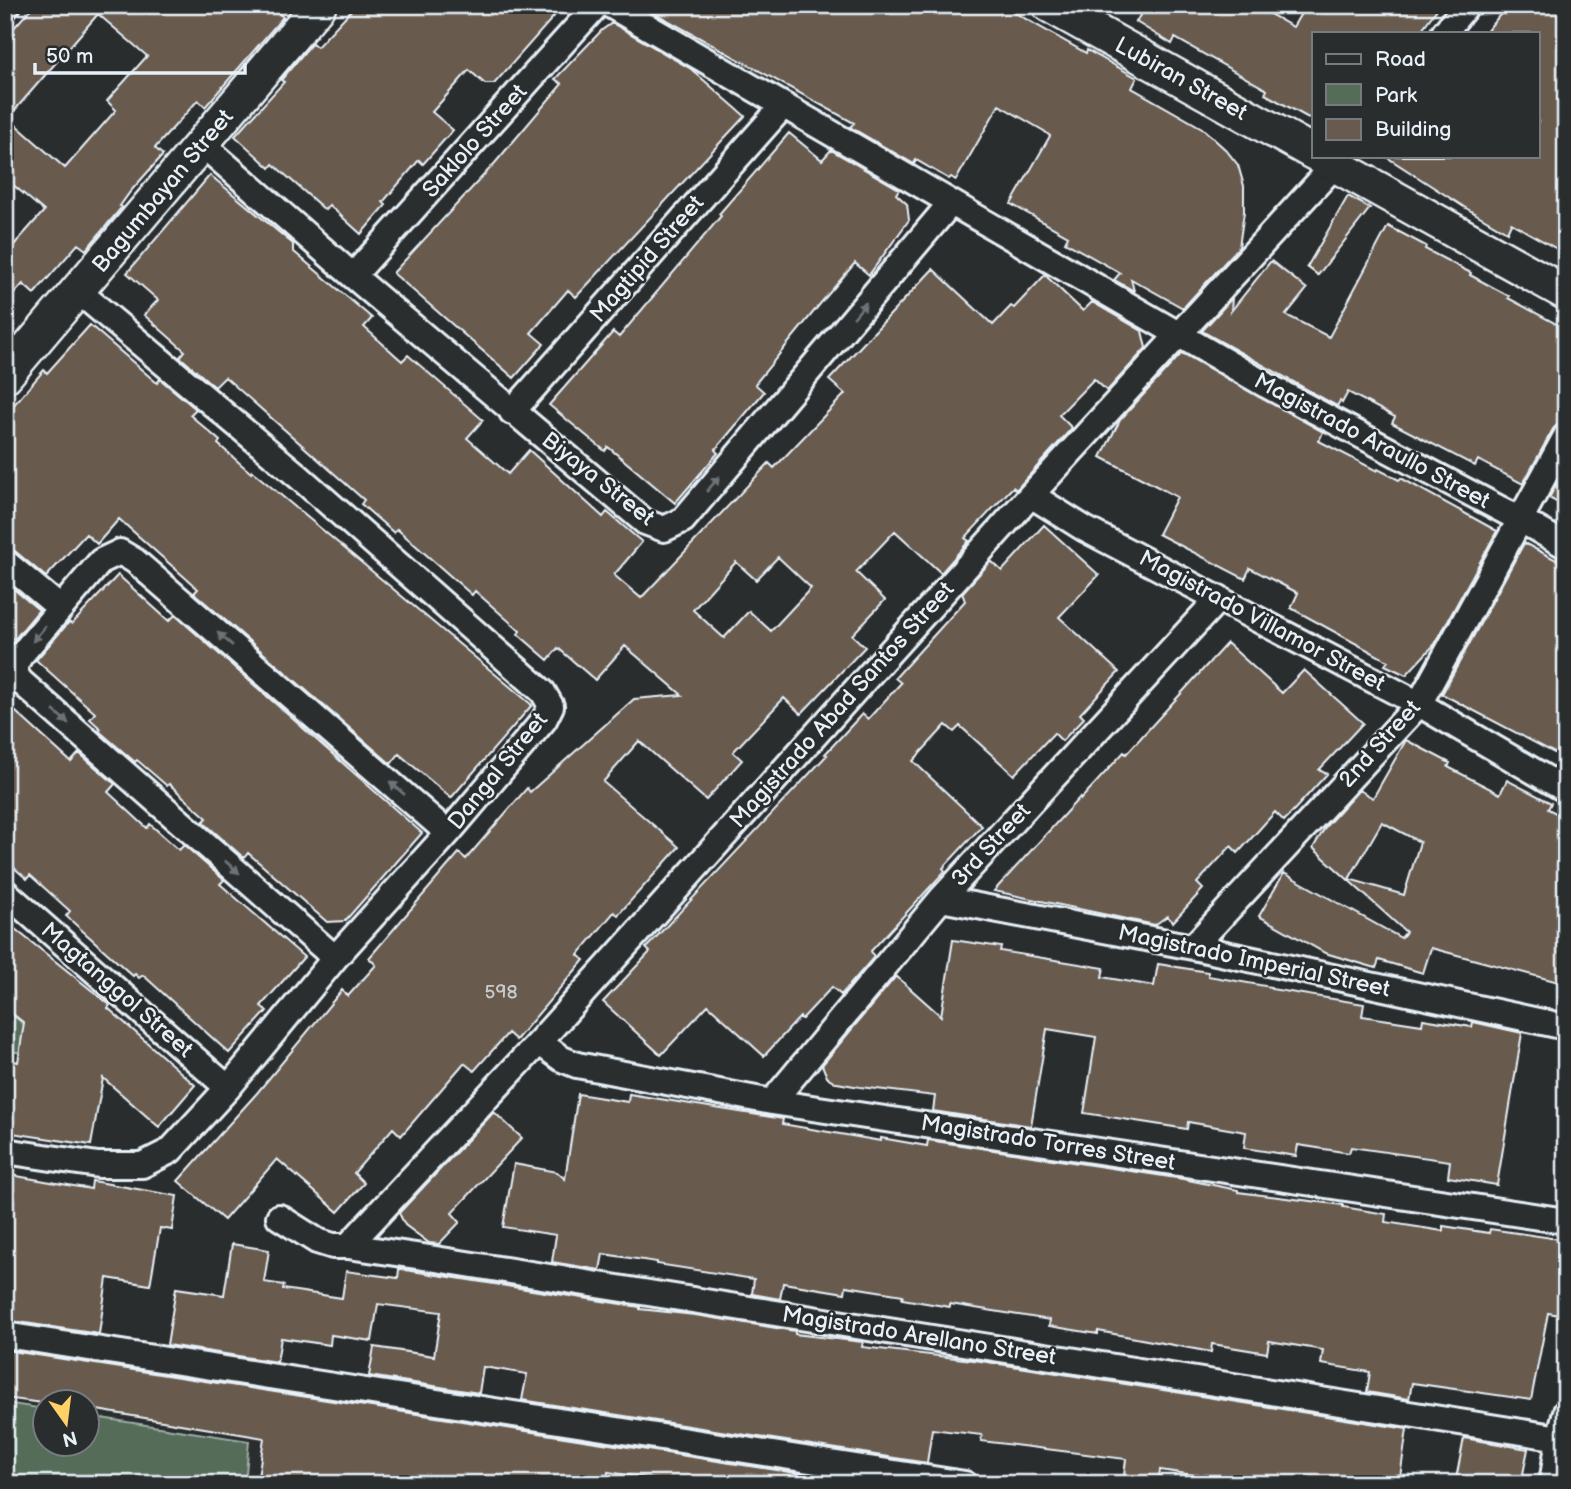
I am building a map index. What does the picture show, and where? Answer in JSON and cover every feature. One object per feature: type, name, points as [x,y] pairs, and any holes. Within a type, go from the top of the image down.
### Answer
[{"type":"main road","name":"Bagumbayan Street","points":[[5,376],[319,5]]},
{"type":"main road","name":"Lubiran Street","points":[[1049,5],[1312,148]]},
{"type":"main road","name":"Lubiran Street","points":[[1330,158],[1566,293]]},
{"type":"street","name":"Saklolo Street","points":[[353,276],[597,5]]},
{"type":"street","points":[[610,5],[1178,334]]},
{"type":"street","points":[[1445,32],[1467,5]]},
{"type":"street","name":"Magtipid Street","points":[[512,412],[782,107]]},
{"type":"street","name":"Biyaya Street","points":[[203,145],[512,412],[645,522],[664,529],[683,520],[950,204]]},
{"type":"street","name":"Magistrado Abad Santos Street","points":[[348,1246],[539,1042],[1178,334],[1327,158]]},
{"type":"street","name":"Dangal Street","points":[[5,1151],[99,1165],[142,1165],[170,1151],[228,1088],[335,958],[448,833],[544,720],[551,706],[543,692],[298,476],[78,291]]},
{"type":"street","name":"Magistrado Araullo Street","points":[[1178,334],[1266,386],[1566,546]]},
{"type":"street","name":"2nd Street","points":[[1193,947],[1419,704],[1566,436]]},
{"type":"street","name":"Magistrado Villamor Street","points":[[1031,495],[1085,529],[1419,704],[1566,790]]},
{"type":"street","points":[[335,958],[20,681],[13,669],[20,656],[100,561],[120,552],[135,561],[448,833]]},
{"type":"street","points":[[5,562],[61,608]]},
{"type":"street","name":"3rd Street","points":[[772,1102],[941,899],[1219,598]]},
{"type":"street","name":"Magtanggol Street","points":[[5,892],[228,1088]]},
{"type":"street","name":"Magistrado Imperial Street","points":[[941,899],[1193,947],[1566,1027]]},
{"type":"street","name":"Magistrado Torres Street","points":[[539,1042],[562,1059],[577,1065],[772,1102],[1566,1221]]},
{"type":"street","name":"Magistrado Arellano Street","points":[[279,1217],[317,1241],[332,1246],[348,1246],[1562,1439]]},
{"type":"street","points":[[5,1335],[965,1484]]},
{"type":"street","points":[[1552,1484],[1566,1412]]},
{"type":"green space","points":[[5,1009],[70,1062],[5,1050]]},
{"type":"green space","points":[[5,1403],[32,1407],[32,1458],[102,1458],[102,1418],[249,1441],[245,1484],[69,1484],[5,1474]]},
{"type":"building","points":[[34,5],[269,5],[283,17],[205,107],[198,100],[155,148],[163,155],[130,192],[120,206],[122,207],[86,250],[78,244],[34,294],[23,284],[5,304],[5,255],[44,211],[5,178],[5,38]],"holes":[[[98,14],[147,56],[107,101],[116,110],[65,168],[8,118]]]},
{"type":"building","points":[[356,5],[564,5],[494,84],[485,84],[469,70],[432,112],[453,130],[423,164],[419,160],[383,202],[386,205],[361,234],[329,205],[325,210],[273,164],[270,168],[235,136],[284,82],[281,80],[312,43],[317,47]]},
{"type":"building","points":[[640,5],[1001,5],[1137,78],[1132,88],[1202,128],[1226,150],[1238,165],[1244,186],[1244,212],[1239,247],[1183,308],[1131,279],[1134,291],[1114,280],[1120,273],[1065,242],[1068,236],[1011,204],[1050,136],[1044,131],[999,105],[956,180],[951,177],[949,179],[916,160],[914,164],[850,127],[854,123]]},
{"type":"building","points":[[1146,5],[1254,5],[1293,27],[1306,5],[1440,5],[1420,32],[1312,32],[1312,120],[1265,94],[1267,90],[1175,38],[1172,44],[1136,22]]},
{"type":"building","points":[[1508,5],[1566,5],[1566,254],[1511,223],[1507,232],[1388,158],[1540,158],[1540,32],[1486,32]]},
{"type":"building","points":[[612,23],[691,69],[745,116],[576,297],[568,290],[531,333],[544,344],[514,378],[393,273],[495,163],[562,84],[555,79]]},
{"type":"building","points":[[789,133],[822,160],[831,150],[899,189],[896,194],[907,204],[909,220],[869,275],[855,263],[820,304],[755,384],[764,392],[715,450],[718,453],[675,503],[608,447],[605,451],[549,405],[613,332],[619,337]]},
{"type":"building","points":[[210,175],[293,244],[293,251],[372,318],[364,327],[402,361],[408,355],[483,420],[467,438],[508,474],[529,450],[603,517],[607,512],[642,542],[614,575],[641,598],[769,463],[774,468],[845,394],[829,380],[933,269],[993,325],[1011,306],[1014,308],[1045,275],[1083,311],[1092,302],[1142,331],[1146,348],[1107,391],[1094,379],[1059,415],[1072,428],[1016,490],[1013,487],[965,538],[969,541],[941,573],[895,531],[856,572],[885,600],[852,635],[865,647],[801,714],[784,698],[733,752],[742,760],[706,800],[639,741],[603,782],[679,847],[618,915],[614,912],[578,955],[584,960],[516,1040],[508,1033],[474,1071],[464,1063],[401,1136],[393,1128],[354,1173],[364,1183],[338,1212],[277,1159],[224,1220],[178,1181],[257,1093],[342,990],[348,996],[376,965],[369,958],[459,853],[466,859],[527,788],[530,792],[634,699],[682,695],[625,646],[595,680],[558,648],[548,660],[475,591],[472,595],[397,529],[394,533],[361,504],[364,500],[225,377],[215,387],[180,357],[185,351],[144,315],[158,300],[127,273]],"holes":[[[778,557],[811,588],[771,631],[749,611],[724,638],[693,610],[736,562],[756,580]]]},
{"type":"building","points":[[1348,196],[1370,208],[1318,275],[1307,267]]},
{"type":"building","points":[[1388,226],[1471,273],[1470,275],[1509,296],[1508,298],[1566,329],[1566,421],[1553,429],[1523,484],[1478,460],[1475,466],[1392,423],[1395,417],[1348,392],[1337,406],[1202,331],[1232,298],[1231,311],[1271,261],[1307,289],[1286,315],[1329,337]]},
{"type":"building","points":[[90,325],[157,383],[160,379],[196,409],[190,415],[251,473],[252,471],[532,705],[451,798],[399,754],[391,764],[194,593],[198,589],[119,519],[97,544],[86,534],[46,577],[15,551],[5,547],[5,415],[44,370],[47,373]]},
{"type":"building","points":[[1182,353],[1323,432],[1319,441],[1377,471],[1378,469],[1399,480],[1401,478],[1497,531],[1435,644],[1406,675],[1385,665],[1388,661],[1291,608],[1298,593],[1250,568],[1245,579],[1158,534],[1177,497],[1101,457],[1120,420]]},
{"type":"building","points":[[1566,467],[1566,507],[1549,498]]},
{"type":"building","points":[[1044,525],[1099,575],[1059,617],[1119,672],[1080,714],[1084,718],[1062,741],[1054,733],[1014,775],[960,726],[954,732],[946,725],[913,761],[982,826],[943,868],[945,871],[871,951],[874,957],[841,995],[832,987],[764,1056],[708,1005],[661,1055],[603,1002],[650,952],[646,948],[862,714],[868,719],[901,683],[895,678],[965,601],[962,593],[991,561],[1002,571]]},
{"type":"building","points":[[1524,543],[1566,565],[1566,759],[1442,694]]},
{"type":"building","points":[[118,575],[169,621],[175,615],[422,833],[345,921],[327,922],[248,853],[244,858],[203,822],[207,818],[169,784],[167,786],[137,760],[135,762],[99,731],[101,729],[90,719],[95,713],[36,660],[69,622],[72,624]]},
{"type":"building","points":[[5,582],[39,610],[14,640],[5,632]]},
{"type":"building","points":[[1227,643],[1282,693],[1304,670],[1363,723],[1319,770],[1327,774],[1284,821],[1275,812],[1238,853],[1231,846],[1197,883],[1203,889],[1173,922],[1167,916],[1155,925],[994,891],[1080,797],[1081,799],[1124,752],[1126,754]]},
{"type":"building","points":[[5,702],[71,762],[79,753],[115,784],[108,792],[147,828],[150,824],[179,850],[184,845],[224,880],[220,884],[304,957],[261,1006],[267,1011],[229,1053],[143,975],[139,978],[135,974],[133,976],[66,916],[70,911],[30,875],[27,879],[5,860]]},
{"type":"building","points":[[1406,740],[1450,763],[1448,767],[1500,794],[1507,780],[1551,803],[1548,809],[1566,818],[1566,984],[1431,948],[1423,973],[1379,960],[1376,968],[1325,953],[1259,916],[1284,873],[1401,938],[1406,932],[1313,848],[1326,826],[1359,790],[1373,798]],"holes":[[[1382,822],[1420,842],[1404,895],[1349,879]]]},
{"type":"building","points":[[5,921],[110,1005],[108,1008],[195,1085],[159,1127],[103,1078],[91,1145],[5,1132],[5,1059],[18,1062],[24,1023],[5,1008]]},
{"type":"building","points":[[953,940],[1001,947],[1000,951],[1104,968],[1102,977],[1154,986],[1158,964],[1208,972],[1208,976],[1271,989],[1364,1004],[1362,1016],[1422,1025],[1423,1019],[1472,1027],[1473,1022],[1522,1033],[1497,1185],[1448,1177],[1450,1161],[1351,1147],[1349,1153],[1298,1145],[1296,1156],[1244,1148],[1246,1132],[1188,1122],[1187,1129],[1084,1113],[1096,1037],[1047,1029],[1031,1126],[933,1111],[935,1096],[837,1083],[827,1077],[822,1065],[896,976],[941,1016]]},
{"type":"building","points":[[578,1094],[628,1102],[629,1094],[783,1119],[782,1124],[881,1141],[881,1138],[927,1146],[928,1140],[1183,1179],[1238,1192],[1343,1205],[1386,1214],[1385,1222],[1443,1231],[1443,1226],[1489,1233],[1490,1229],[1566,1240],[1566,1316],[1548,1313],[1531,1400],[1412,1383],[1409,1399],[1367,1392],[1370,1372],[1321,1364],[1323,1350],[1269,1341],[1267,1353],[1212,1344],[1211,1352],[1098,1331],[1098,1334],[1049,1326],[1050,1320],[902,1299],[903,1295],[846,1286],[845,1293],[783,1283],[780,1299],[752,1294],[754,1279],[657,1262],[603,1254],[600,1270],[552,1262],[556,1235],[503,1227],[514,1164],[557,1172],[565,1179]]},
{"type":"building","points":[[494,1112],[522,1138],[452,1213],[460,1222],[439,1244],[429,1243],[405,1225],[399,1213]]},
{"type":"building","points":[[5,1174],[91,1189],[92,1181],[177,1196],[172,1230],[160,1228],[150,1285],[107,1278],[99,1334],[5,1320]]},
{"type":"building","points":[[232,1244],[269,1250],[264,1282],[284,1285],[283,1289],[342,1298],[346,1271],[398,1278],[399,1269],[640,1309],[795,1331],[795,1334],[863,1342],[862,1347],[981,1361],[1407,1429],[1399,1484],[1251,1484],[1160,1470],[1158,1484],[1123,1484],[1126,1459],[981,1441],[982,1435],[932,1429],[927,1463],[522,1400],[527,1374],[483,1367],[479,1393],[369,1376],[374,1347],[434,1356],[441,1312],[378,1304],[372,1341],[331,1335],[330,1345],[281,1338],[277,1362],[167,1345],[176,1288],[224,1295]]},
{"type":"building","points":[[5,1350],[866,1484],[658,1484],[659,1480],[608,1472],[606,1484],[257,1484],[264,1438],[102,1411],[102,1388],[32,1388],[32,1402],[5,1398]]},
{"type":"building","points":[[1464,1438],[1528,1449],[1521,1484],[1455,1484]]}]
